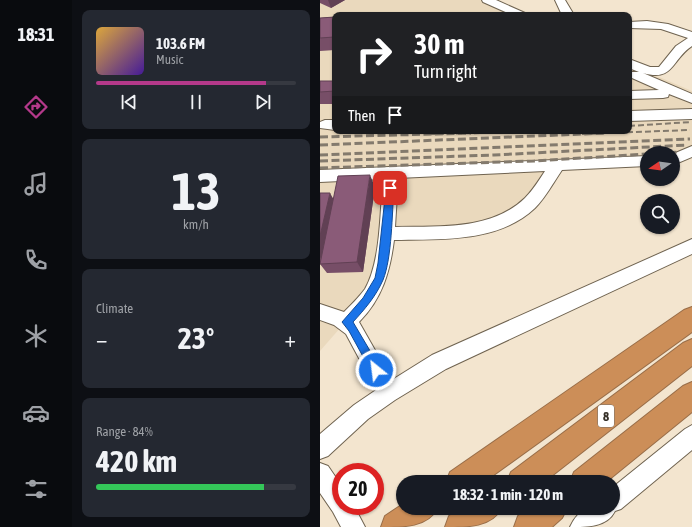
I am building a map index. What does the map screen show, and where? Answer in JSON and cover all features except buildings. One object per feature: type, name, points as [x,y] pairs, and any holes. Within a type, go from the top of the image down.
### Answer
[{"type":"highway","points":[[470,475],[692,318]]},
{"type":"highway","name":"8","points":[[530,475],[692,351]]},
{"type":"highway","points":[[593,475],[692,395]]},
{"type":"highway","points":[[396,527],[413,515]]},
{"type":"highway","points":[[460,527],[477,515]]},
{"type":"highway","points":[[529,527],[544,515]]},
{"type":"street","points":[[487,0],[514,12]]},
{"type":"street","points":[[560,0],[566,12]]},
{"type":"street","points":[[632,25],[660,24],[676,28],[692,36]]},
{"type":"street","points":[[632,64],[650,71],[663,70],[680,49],[692,41]]},
{"type":"street","points":[[680,49],[692,54]]},
{"type":"street","points":[[632,73],[662,90],[692,99]]},
{"type":"street","points":[[632,95],[662,90]]},
{"type":"street","points":[[662,90],[669,100],[692,112]]},
{"type":"street","points":[[632,116],[692,112]]},
{"type":"street","points":[[680,157],[692,151]]},
{"type":"street","points":[[320,176],[640,162]]},
{"type":"street","points":[[386,234],[465,230],[490,226],[518,212],[532,201],[557,166]]},
{"type":"street","points":[[346,322],[360,309],[371,294],[379,278],[383,263],[391,173]]},
{"type":"street","points":[[320,448],[361,412],[388,393],[439,362],[692,246]]},
{"type":"street","points":[[320,312],[346,322],[357,335],[388,393]]},
{"type":"street","points":[[620,495],[692,436]]},
{"type":"street","points":[[320,474],[332,492]]},
{"type":"street","points":[[346,515],[353,527]]},
{"type":"street","points":[[582,527],[597,515]]},
{"type":"shaded area","points":[[320,0],[480,0],[508,12],[332,12],[332,134],[632,134],[632,65],[692,91],[692,145],[680,155],[680,146],[640,146],[640,161],[557,166],[502,221],[386,234],[383,279],[320,351]]},
{"type":"railway","points":[[632,126],[691,122]]},
{"type":"railway","points":[[632,132],[690,130]]},
{"type":"railway","points":[[320,137],[433,134]]},
{"type":"railway","points":[[320,145],[583,134]]},
{"type":"railway","points":[[320,155],[690,139]]},
{"type":"railway","points":[[320,161],[494,155],[687,145]]},
{"type":"railway","points":[[320,168],[534,161],[640,154]]},
{"type":"route","points":[[376,370],[357,335],[346,322],[360,309],[371,294],[379,278],[383,263],[390,188]]}]
